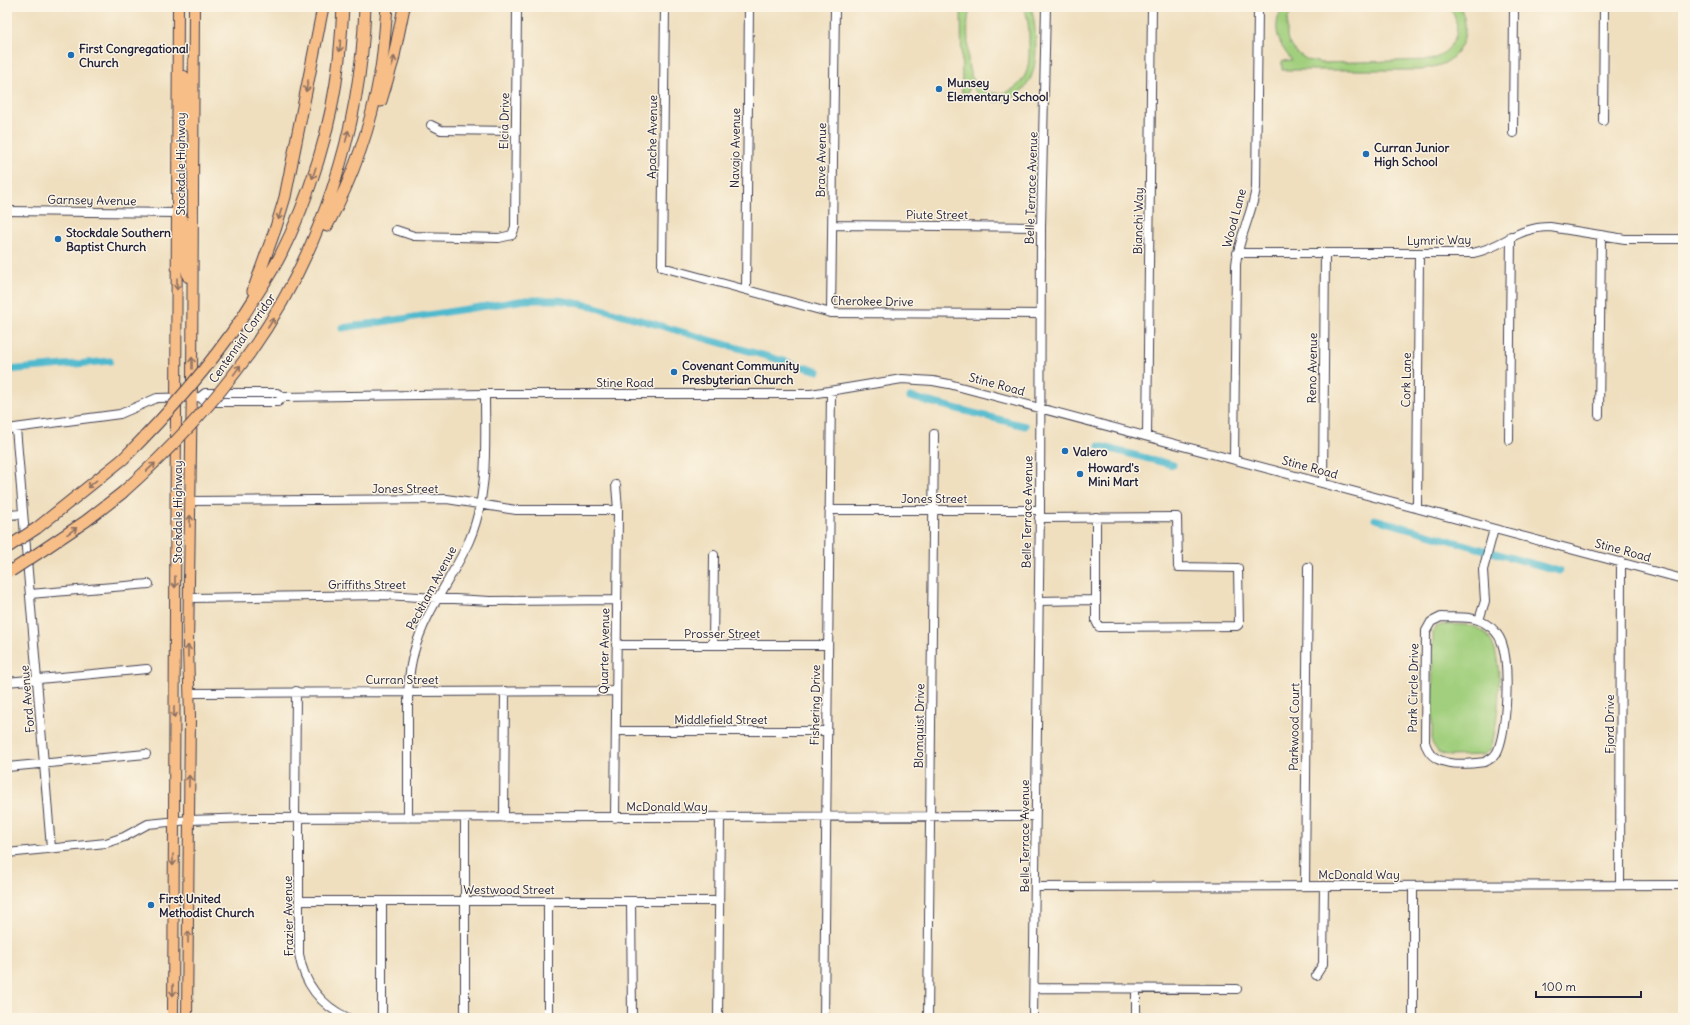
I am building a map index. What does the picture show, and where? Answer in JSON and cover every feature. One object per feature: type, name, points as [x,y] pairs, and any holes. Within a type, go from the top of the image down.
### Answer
[{"type":"highway","points":[[244,315],[276,227],[285,197],[323,7]]},
{"type":"highway","name":"Centennial Corridor","points":[[8,547],[37,528],[123,459],[185,394],[214,358],[244,315],[278,259],[298,216],[314,171],[327,126],[335,89],[343,7]]},
{"type":"highway","name":"Centennial Corridor","points":[[9,572],[86,521],[122,493],[186,431],[218,394],[263,334],[290,290],[318,230],[342,160],[357,85],[365,7]]},
{"type":"highway","points":[[359,151],[368,127],[377,91],[383,54],[387,7]]},
{"type":"highway","points":[[290,290],[329,222],[375,115],[388,79],[398,42],[404,7]]},
{"type":"main road","name":"Stockdale Highway","points":[[178,7],[176,397],[181,821],[187,1018]]},
{"type":"main road","name":"Stockdale Highway","points":[[173,1018],[181,821],[189,693],[191,501],[195,397],[192,288],[194,7]]},
{"type":"main road","points":[[178,51],[185,86],[186,123],[193,131]]},
{"type":"main road","points":[[177,213],[181,214],[184,220],[185,267],[192,288]]},
{"type":"street","name":"Elcia Drive","points":[[396,230],[414,236],[499,238],[512,236],[515,227],[517,7]]},
{"type":"street","name":"Apache Avenue","points":[[662,267],[665,7]]},
{"type":"street","name":"Navajo Avenue","points":[[746,289],[749,7]]},
{"type":"street","name":"Brave Avenue","points":[[831,313],[835,7]]},
{"type":"street","name":"Belle Terrace Avenue","points":[[1033,1018],[1040,514],[1041,227],[1046,7]]},
{"type":"street","name":"Bianchi Way","points":[[1147,436],[1152,7]]},
{"type":"street","name":"Wood Lane","points":[[1234,459],[1237,253],[1241,237],[1251,212],[1256,188],[1258,7]]},
{"type":"street","points":[[1513,133],[1514,7]]},
{"type":"street","points":[[1602,122],[1604,7]]},
{"type":"street","points":[[431,125],[441,130],[516,131]]},
{"type":"street","name":"Garnsey Avenue","points":[[7,211],[177,213]]},
{"type":"street","name":"Piute Street","points":[[833,226],[1041,227]]},
{"type":"street","name":"Lymric Way","points":[[1237,253],[1473,253],[1484,251],[1521,232],[1540,227],[1626,239],[1683,239]]},
{"type":"street","points":[[1599,416],[1601,235]]},
{"type":"street","points":[[1509,440],[1511,236]]},
{"type":"street","name":"Reno Avenue","points":[[1323,483],[1325,253]]},
{"type":"street","name":"Cork Lane","points":[[1416,508],[1419,253]]},
{"type":"street","name":"Cherokee Drive","points":[[662,267],[831,313],[1040,314]]},
{"type":"street","name":"Stine Road","points":[[7,429],[112,416],[130,411],[157,398],[195,397],[205,402],[278,402],[283,397],[485,394],[811,394],[831,392],[885,381],[919,379],[949,384],[1683,579]]},
{"type":"street","name":"Fishering Drive","points":[[824,1018],[831,392]]},
{"type":"street","name":"Peckham Avenue","points":[[408,818],[408,691],[410,669],[417,642],[425,621],[470,539],[480,504],[484,468],[485,394]]},
{"type":"street","name":"Ford Avenue","points":[[16,428],[51,848]]},
{"type":"street","name":"Blomquist Drive","points":[[928,1018],[934,434]]},
{"type":"street","name":"Quarter Avenue","points":[[615,818],[618,510],[616,485]]},
{"type":"street","name":"Jones Street","points":[[191,501],[447,499],[533,510],[618,510]]},
{"type":"street","name":"Jones Street","points":[[829,510],[934,510],[1096,517],[1177,517],[1178,567],[1238,568],[1239,622],[1237,626],[1099,627],[1096,621],[1096,600]]},
{"type":"street","points":[[7,515],[23,514]]},
{"type":"street","points":[[1038,601],[1096,600],[1096,517]]},
{"type":"street","points":[[1479,620],[1485,601],[1483,577],[1486,557],[1494,529]]},
{"type":"street","points":[[713,645],[714,555]]},
{"type":"street","name":"Fjord Drive","points":[[1620,885],[1621,562]]},
{"type":"street","name":"Parkwood Court","points":[[1305,886],[1308,567]]},
{"type":"street","points":[[30,594],[149,584]]},
{"type":"street","name":"Griffiths Street","points":[[190,598],[384,595],[490,601],[617,600]]},
{"type":"street","name":"Park Circle Drive","points":[[1441,618],[1470,618],[1479,620],[1486,624],[1497,635],[1504,651],[1506,690],[1504,724],[1498,750],[1491,759],[1485,762],[1440,762],[1429,754],[1425,742],[1426,631],[1431,622],[1441,618]]},
{"type":"street","name":"Prosser Street","points":[[616,645],[828,645]]},
{"type":"street","points":[[7,682],[147,669]]},
{"type":"street","name":"Curran Street","points":[[189,693],[296,691],[616,691]]},
{"type":"street","name":"Frazier Avenue","points":[[296,691],[299,954],[306,978],[318,997],[327,1006],[348,1018]]},
{"type":"street","points":[[504,691],[504,818]]},
{"type":"street","name":"Middlefield Street","points":[[616,731],[827,731]]},
{"type":"street","points":[[7,767],[146,754]]},
{"type":"street","name":"McDonald Way","points":[[7,852],[106,843],[124,837],[148,824],[181,821],[297,818],[1035,816]]},
{"type":"street","points":[[465,818],[465,1018]]},
{"type":"street","points":[[718,1018],[720,818]]},
{"type":"street","name":"McDonald Way","points":[[1035,887],[1683,885]]},
{"type":"street","points":[[1316,975],[1323,964],[1324,886]]},
{"type":"street","points":[[1413,886],[1413,1018]]},
{"type":"street","name":"Westwood Street","points":[[299,901],[719,901]]},
{"type":"street","points":[[382,901],[382,1018]]},
{"type":"street","points":[[548,901],[548,1018]]},
{"type":"street","points":[[632,901],[632,1018]]},
{"type":"street","points":[[1034,988],[1237,989]]},
{"type":"street","points":[[1136,989],[1136,1018]]},
{"type":"green space","points":[[961,7],[971,7],[968,16],[968,63],[971,75],[979,86],[986,91],[1001,93],[1009,91],[1015,87],[1026,73],[1029,61],[1029,36],[1024,7],[1031,7],[1036,39],[1035,65],[1026,86],[1014,97],[999,102],[991,101],[983,98],[975,91],[969,82],[968,93],[962,93]]},
{"type":"green space","points":[[1283,7],[1296,7],[1288,18],[1287,37],[1289,43],[1297,53],[1308,60],[1322,63],[1431,60],[1446,51],[1455,38],[1457,31],[1456,23],[1454,15],[1449,7],[1460,7],[1465,23],[1464,39],[1461,47],[1450,59],[1438,66],[1422,70],[1282,70],[1282,61],[1292,60],[1283,48],[1278,35],[1277,21]]},
{"type":"green space","points":[[1441,625],[1473,626],[1487,636],[1494,648],[1498,664],[1499,700],[1492,745],[1490,750],[1483,755],[1449,756],[1438,752],[1432,743],[1433,633],[1436,627]]},
{"type":"waterway","points":[[342,328],[526,300],[559,300],[592,306],[818,371]]},
{"type":"waterway","points":[[7,370],[110,361]]},
{"type":"waterway","points":[[910,397],[1025,426]]},
{"type":"waterway","points":[[1099,446],[1173,465]]},
{"type":"waterway","points":[[1375,519],[1559,571]]},
{"type":"place","name":"First Congregational Church","points":[[71,55]]},
{"type":"place","name":"Munsey Elementary School","points":[[939,89]]},
{"type":"place","name":"Curran Junior High School","points":[[1366,154]]},
{"type":"place","name":"Stockdale Southern Baptist Church","points":[[58,239]]},
{"type":"place","name":"Covenant Community Presbyterian Church","points":[[674,372]]},
{"type":"place","name":"Valero","points":[[1065,451]]},
{"type":"place","name":"Howard's Mini Mart","points":[[1080,474]]},
{"type":"place","name":"First United Methodist Church","points":[[151,905]]}]
